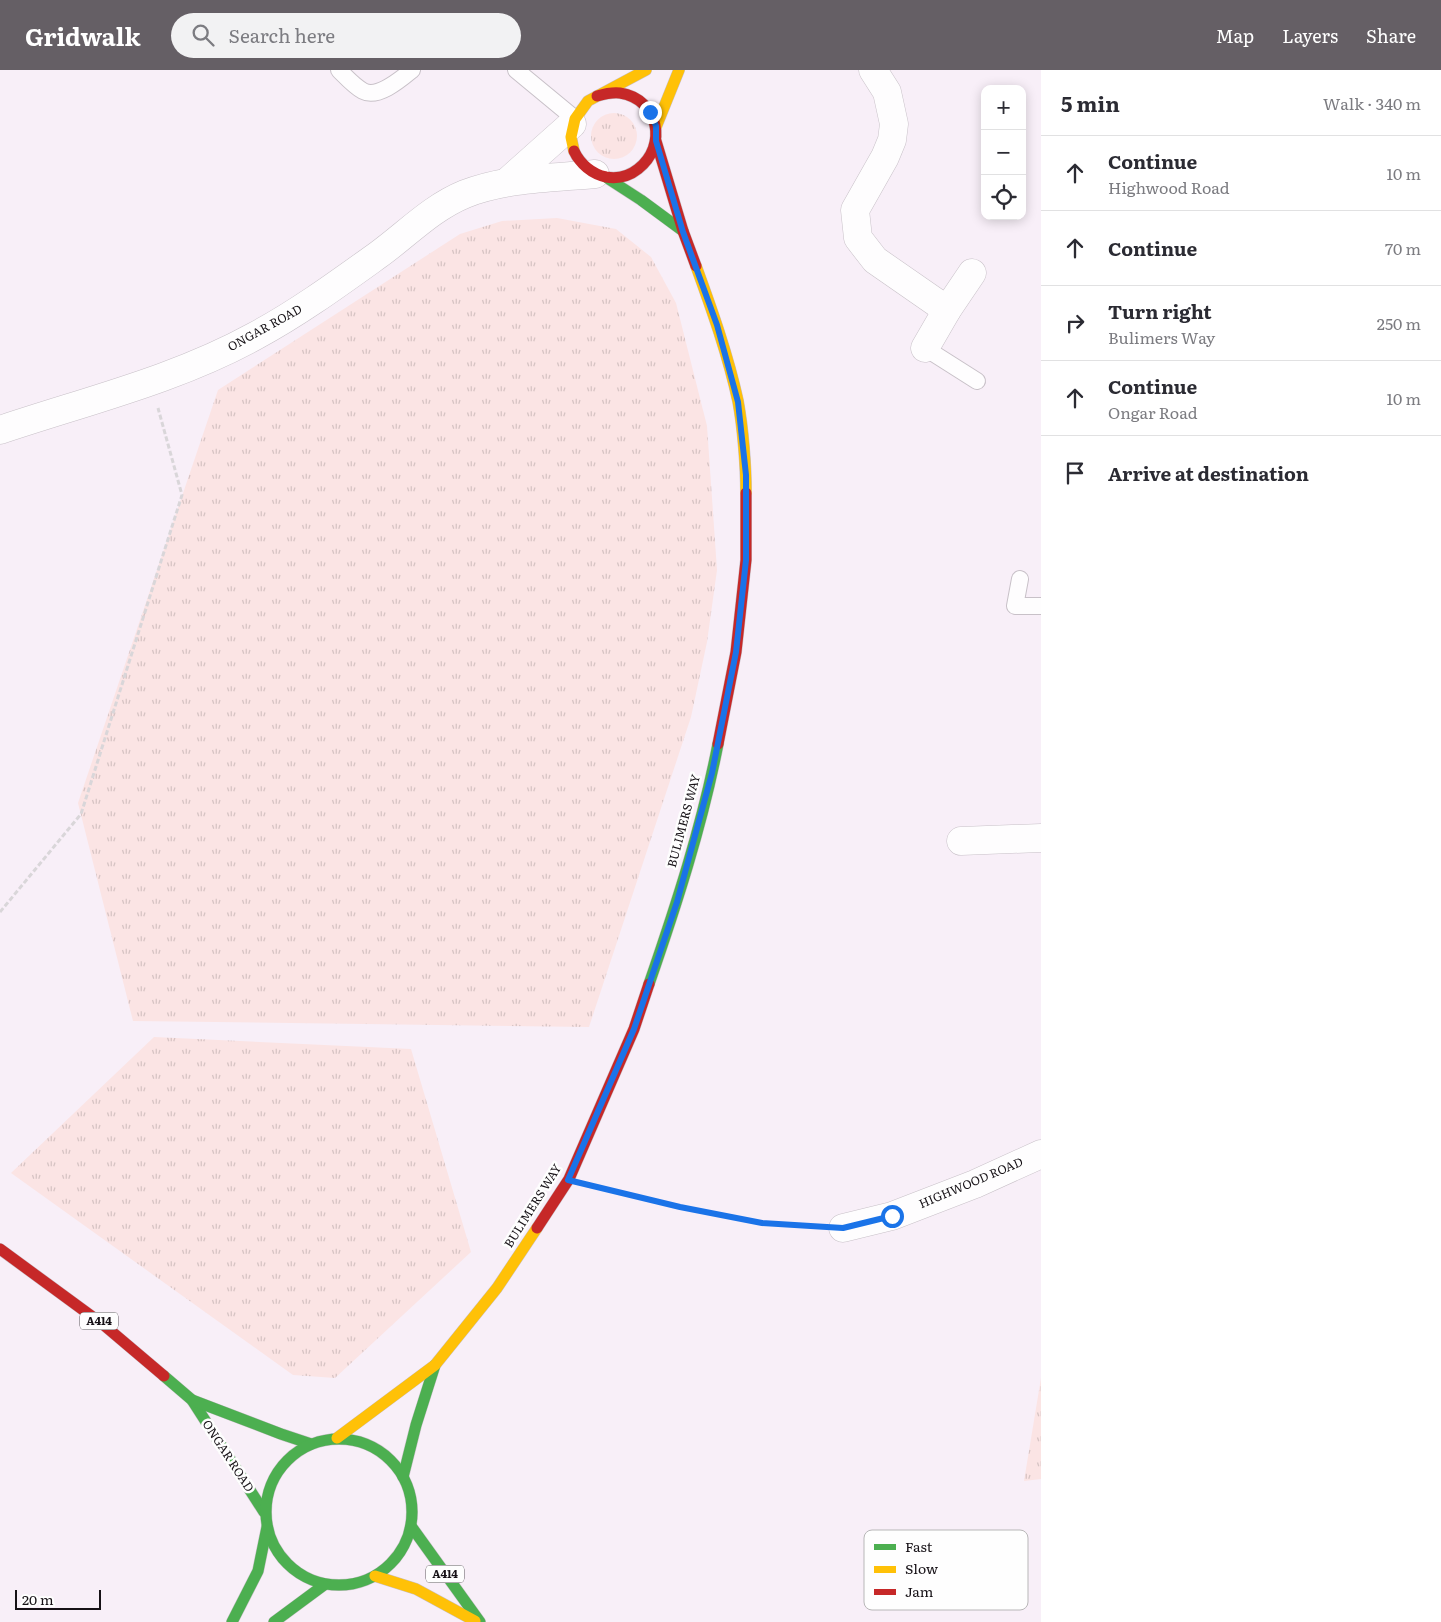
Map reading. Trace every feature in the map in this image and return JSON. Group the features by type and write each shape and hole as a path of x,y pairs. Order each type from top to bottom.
{"main road":[{"name":"ONGAR ROAD","path":"573,121 580,109 588,101 646,70"},
{"name":"ONGAR ROAD","path":"601,176 626,177 640,170 652,156 656,141 656,126 679,70"},
{"path":"597,96 608,93 620,93 635,98 650,112 656,126"},
{"path":"573,121 570,138 573,152 581,164 641,200 683,232"},
{"name":"BULIMERS WAY","path":"337,1438 435,1365 497,1288 568,1180 634,1029 677,902 712,773 737,643 746,560 746,475 738,402 717,325 683,232 656,141"},
{"name":"ONGAR ROAD","path":"0,1249 105,1326 192,1400 264,1512"},
{"name":"BULIMERS WAY","path":"403,1476 416,1425 435,1365"},
{"name":"ONGAR ROAD","path":"192,1400 237,1416 282,1436 311,1444"},
{"path":"337,1438 353,1440 368,1445 382,1453 394,1464 403,1476 410,1492 411,1526 404,1546 392,1563 375,1576 359,1583 342,1586 324,1585 308,1580 292,1570 277,1552 267,1527 264,1512 268,1488 280,1468 292,1455 311,1444 337,1438"},
{"name":"A414","path":"411,1526 480,1622"},
{"path":"232,1622 258,1571 267,1527"},
{"name":"A414","path":"375,1576 416,1589 476,1622"},
{"path":"274,1622 324,1585"}],"street":[{"path":"873,70 887,92 894,124 892,140 885,157 855,210 858,238 875,260 947,310"},
{"name":"ONGAR ROAD","path":"507,182 573,121"},
{"name":"ONGAR ROAD","path":"0,430 151,382 255,336 310,302 372,259 421,219 464,194 507,182 601,176"},
{"path":"925,348 947,310 972,273"},
{"path":"961,841 1041,838"},
{"name":"HIGHWOOD ROAD","path":"843,1228 892,1216 975,1184 1041,1154"}],"lane":[{"path":"339,70 365,93 376,93 392,86 412,70"},
{"path":"516,70 573,121"},
{"path":"925,348 977,381"},
{"path":"1020,579 1015,606 1041,606"}],"path":[{"path":"0,912 81,814 182,495 151,382"},
{"path":"568,1180 680,1207 762,1223 843,1228"}],"green space":[{"path":"619,113 631,119 636,127 636,145 631,153 623,158 609,159 597,153 592,145 591,131 597,119 605,114"},
{"path":"557,218 616,229 651,257 676,303 707,426 717,570 707,642 691,717 589,1027 133,1021 78,803 218,390 460,234 502,221"},
{"path":"154,1037 411,1049 471,1252 335,1378 293,1375 11,1173"},
{"path":"1041,1378 1041,1479 1024,1481"}],"traffic: fast":[{"path":"607,178 683,231"},
{"path":"649,984 688,866 712,775 718,744"},
{"path":"403,1477 416,1425 435,1365"},
{"path":"164,1376 192,1400 264,1512"},
{"path":"192,1400 311,1444"},
{"path":"339,1439 367,1444 391,1460 407,1484 412,1512 407,1540 391,1564 367,1580 339,1585 311,1580 287,1564 271,1540 266,1512 271,1484 287,1460 311,1444 339,1439"},
{"path":"411,1526 480,1622"},
{"path":"232,1622 258,1571 267,1527"},
{"path":"274,1622 324,1585"}],"traffic: slow":[{"path":"574,151 571,137 575,119 588,101 646,70"},
{"path":"656,127 679,70"},
{"path":"696,266 725,350 738,401 744,447 746,493"},
{"path":"337,1438 435,1365 497,1288 537,1228"},
{"path":"375,1576 416,1589 475,1621"}],"traffic: jam":[{"path":"574,151 591,171 601,176 615,178 627,176 638,169 647,159 653,148 656,136 655,125 651,114 643,104 633,97 620,93 597,96"},
{"path":"656,141 683,231 696,266"},
{"path":"718,744 736,652 746,560 746,493"},
{"path":"537,1228 569,1179 634,1029 649,984"},
{"path":"0,1249 105,1326 164,1376"}],"route":[{"path":"650,112 656,126 656,141 683,232 717,325 738,402 746,475 746,560 736,652 712,773 677,902 634,1029 568,1180 680,1207 762,1223 843,1228 892,1216"}]}
